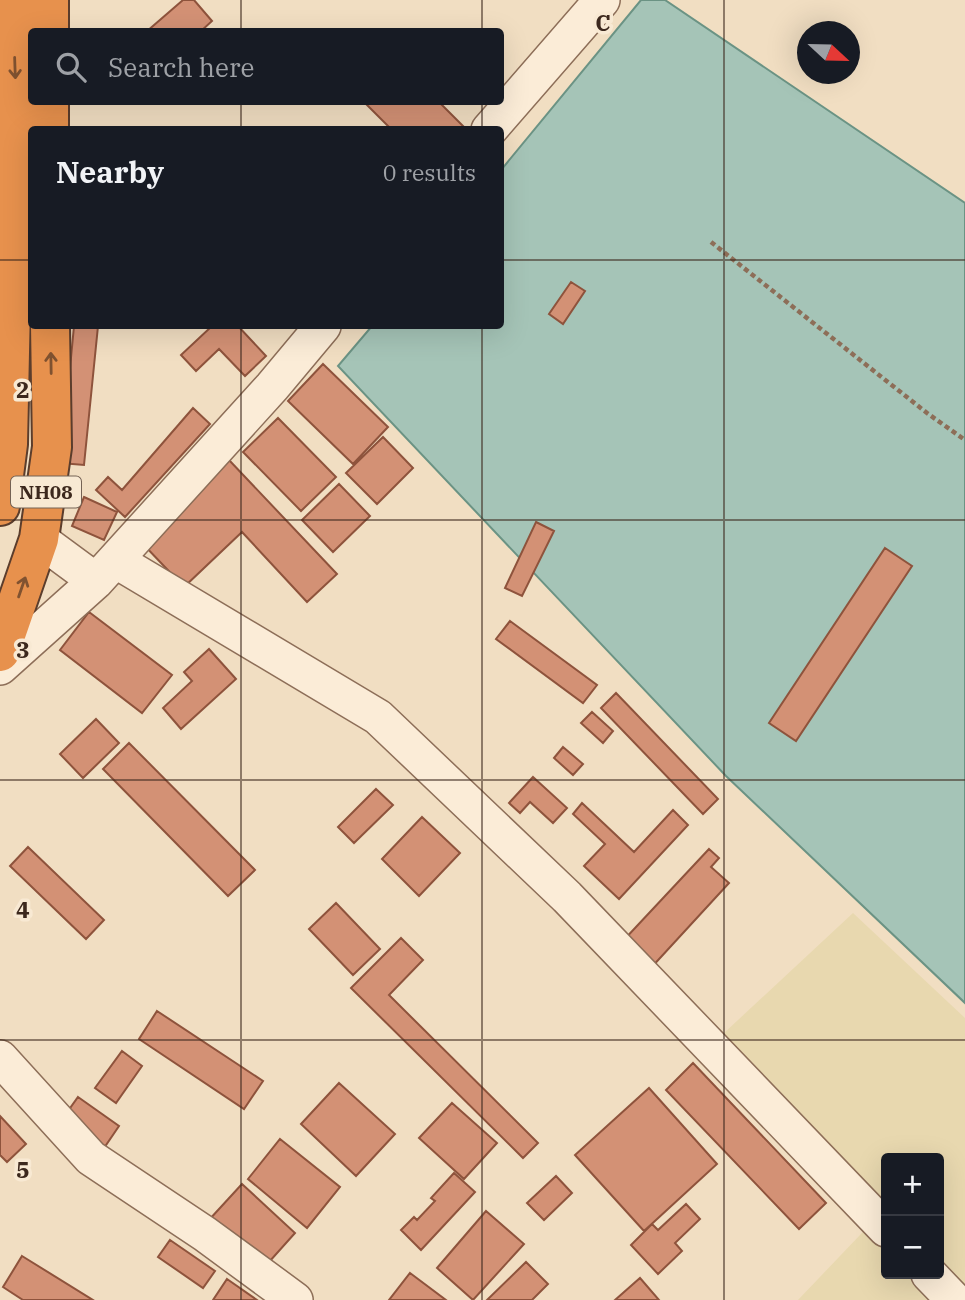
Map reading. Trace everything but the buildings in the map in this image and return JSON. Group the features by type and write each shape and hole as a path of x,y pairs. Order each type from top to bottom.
{"highway":[{"name":"NH08","path":"0,506 8,444 22,231 13,0"},
{"path":"49,28 50,0"},
{"path":"49,105 49,126"},
{"name":"NH08","path":"0,652 39,540 52,447 50,329"}],"street":[{"path":"492,126 602,0"},
{"path":"0,667 106,571 272,387 320,329"},
{"path":"39,540 106,571 378,717 567,897 881,1224"},
{"path":"0,1058 91,1158 205,1234 295,1300"},
{"path":"934,1279 954,1300"}],"path":[{"path":"711,242 965,440"}],"shaded area":[{"path":"641,0 665,0 965,203 965,1003 726,776 338,366 369,329 504,329 504,166"},
{"path":"853,913 965,1018 965,1300 798,1300 881,1213 709,1047"}]}
